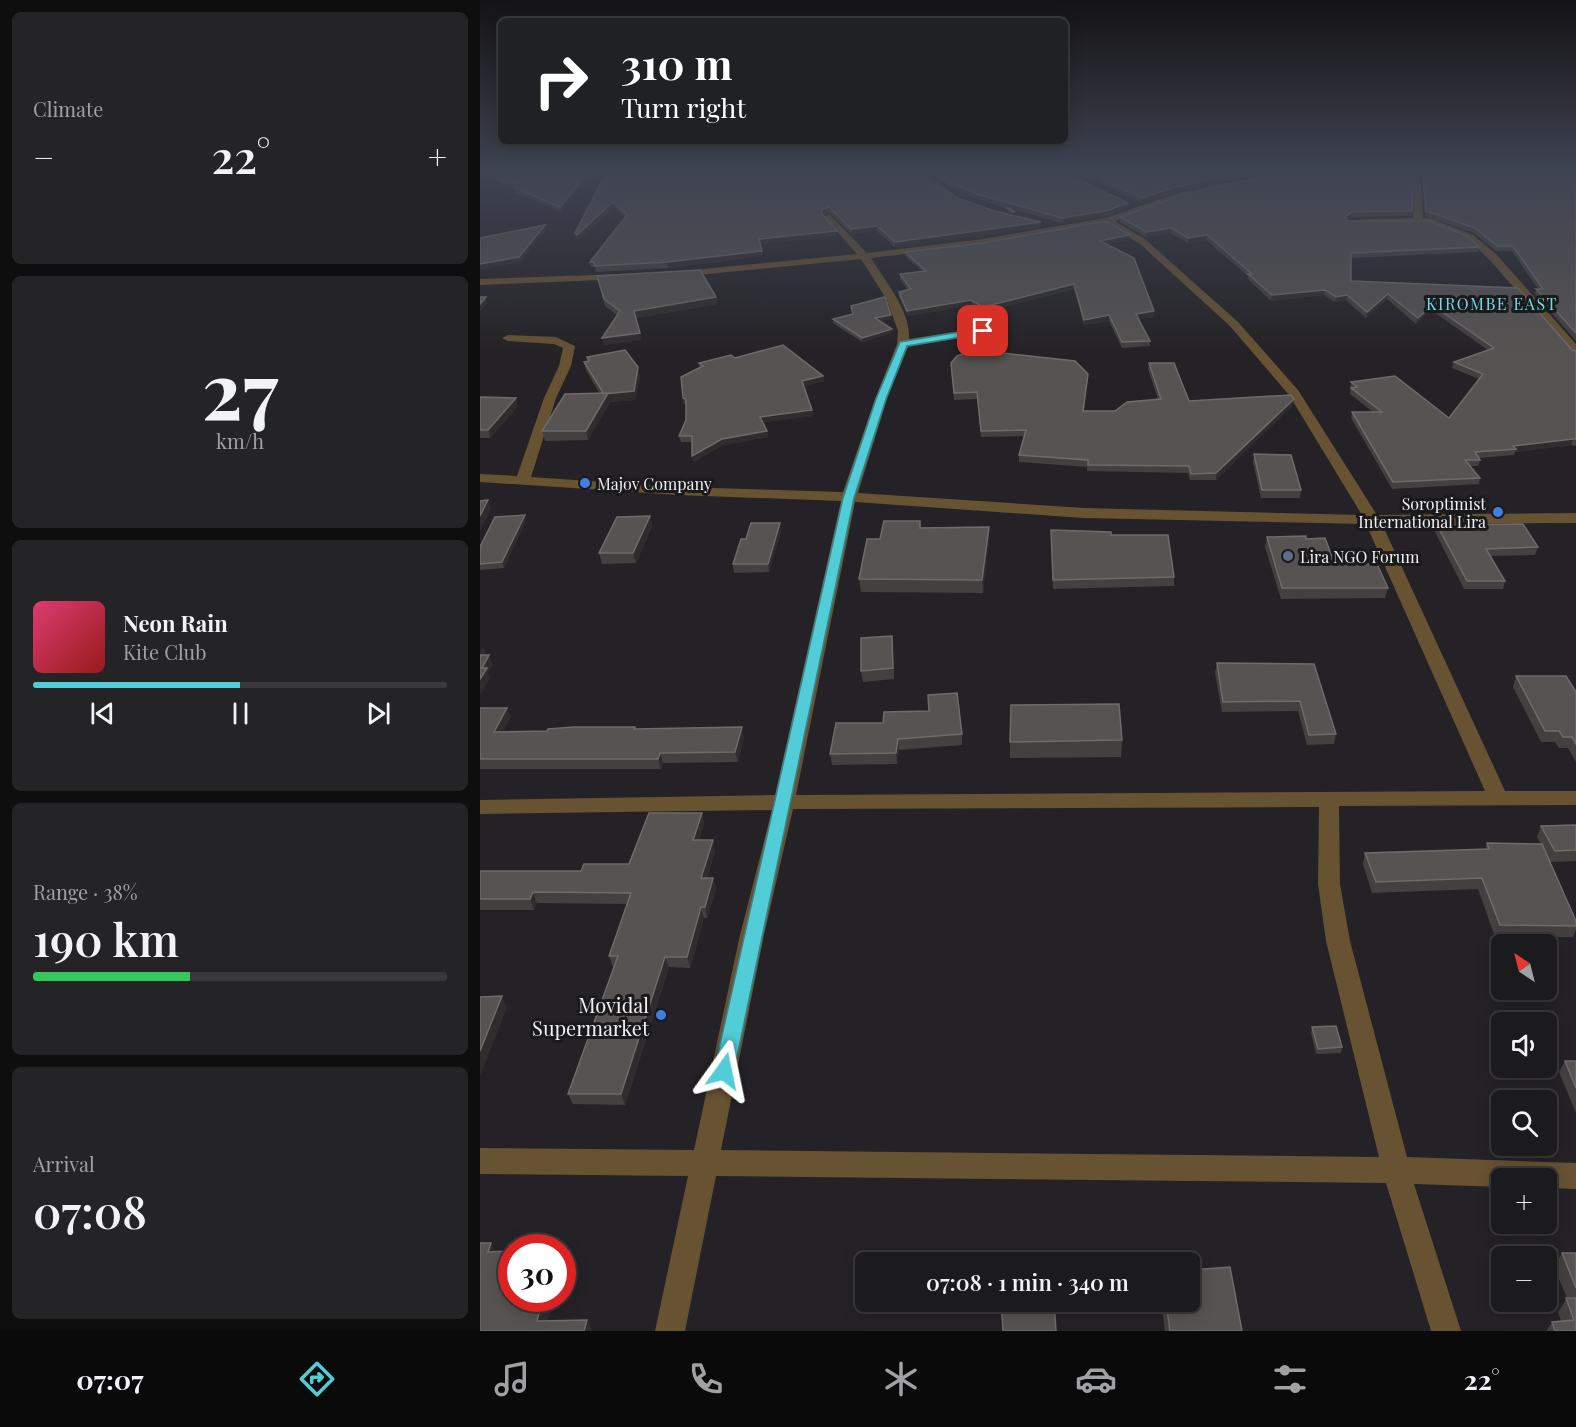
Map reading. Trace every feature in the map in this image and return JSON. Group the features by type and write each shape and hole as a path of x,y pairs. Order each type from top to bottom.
{"street":[{"path":"670,1331 752,935 784,802 849,498 881,399 903,344 904,331 892,300 865,257 842,231"},
{"path":"669,274 865,257 983,242 1043,231"},
{"path":"1126,231 1143,242 1201,293 1255,346 1294,393 1372,520 1499,800"},
{"path":"1457,231 1470,237 1492,256 1576,351"},
{"path":"480,282 636,276"},
{"path":"903,344 998,328"},
{"path":"508,338 556,340 569,346 523,482"},
{"path":"480,478 1084,513 1372,520 1576,518"},
{"path":"480,807 784,802 1576,798"},
{"path":"1329,801 1329,884 1338,941 1396,1170 1446,1331"},
{"path":"480,1161 1110,1166 1396,1170 1576,1176"}],"building":[{"path":"514,231 540,231 519,257 480,264 480,238"},
{"path":"614,231 836,231 759,239 762,251 667,262 595,266 594,262 590,262"},
{"path":"883,231 974,231 895,242"},
{"path":"1049,231 1123,231 1130,235 1100,241 1134,258 1154,311 1136,314 1150,341 1122,342 1109,315 1084,320 1074,284 983,307 971,300 907,311 899,292 911,289 900,274 926,271 905,252 983,243"},
{"path":"1176,231 1455,231 1467,236 1479,247 1351,253 1351,281 1518,288 1572,350 1576,351 1576,439 1513,446 1516,449 1475,452 1480,460 1465,460 1480,478 1393,482 1352,412 1382,412 1351,388 1357,387 1351,382 1395,376 1449,418 1483,374 1454,362 1494,348 1432,305 1418,318 1388,294 1367,312 1347,295 1336,297 1325,290 1272,295 1248,274 1252,274 1207,235 1188,238"},
{"path":"1479,231 1576,231 1576,333 1536,289 1543,289 1513,246 1497,246"},
{"path":"700,270 716,297 634,311 640,333 602,338 620,311 604,299 597,276"},
{"path":"885,297 891,315 875,318 892,329 862,338 833,319 853,314 851,306"},
{"path":"783,345 823,376 802,381 812,410 760,417 767,431 722,439 692,456 692,436 679,436 686,420 686,399 683,398 681,377 703,366 699,363 731,355 735,358"},
{"path":"625,350 638,367 634,391 604,394 584,362 589,361 587,357"},
{"path":"975,350 1075,361 1088,374 1083,411 1115,411 1127,402 1161,399 1149,363 1174,363 1189,401 1291,395 1294,399 1216,473 1191,474 1189,466 1088,465 1088,460 1019,455 1026,430 981,431 977,392 954,393 951,363 957,356"},
{"path":"608,393 586,431 542,431 565,394"},
{"path":"480,397 516,398 488,430 480,430"},
{"path":"1254,454 1291,455 1301,490 1262,490"},
{"path":"488,500 480,516 480,501"},
{"path":"525,515 502,562 480,564 480,547 495,517"},
{"path":"650,516 633,553 599,553 617,517"},
{"path":"884,521 920,521 920,528 989,527 982,580 859,579 867,539 880,539"},
{"path":"751,523 780,523 768,564 733,564 741,539 746,539"},
{"path":"1523,524 1538,547 1486,549 1505,581 1467,581 1437,525"},
{"path":"1051,530 1111,532 1111,535 1168,535 1174,577 1053,580"},
{"path":"1306,536 1306,539 1325,538 1335,564 1377,564 1388,588 1282,588 1267,537"},
{"path":"892,636 893,668 861,671 861,638"},
{"path":"480,655 489,655 482,668 487,668 480,679"},
{"path":"1217,663 1314,664 1336,734 1309,735 1300,701 1223,702"},
{"path":"1516,676 1566,676 1576,692 1576,744 1572,737 1563,737 1559,731 1545,731"},
{"path":"957,693 962,734 898,739 896,753 830,754 836,723 883,723 884,712 929,711 928,695"},
{"path":"1119,704 1122,740 1010,742 1011,705"},
{"path":"480,708 507,708 494,732 547,731 548,729 574,727 635,727 634,729 742,727 735,752 660,753 658,759 480,759"},
{"path":"649,813 702,813 693,840 713,840 701,878 713,878 705,907 701,907 687,957 665,957 621,1094 568,1094 618,956 609,956 631,893 533,892 530,899 480,899 480,871 581,871 584,864 629,864"},
{"path":"1576,825 1576,850 1555,851 1541,826"},
{"path":"1487,843 1542,844 1576,921 1576,926 1500,925 1482,878 1376,882 1365,853 1489,849"},
{"path":"502,996 480,1051 480,997"},
{"path":"1336,1026 1342,1047 1318,1049 1312,1027"},
{"path":"1565,1061 1576,1061 1576,1088"},
{"path":"480,1243 491,1243 488,1252 498,1252 498,1312 539,1312 537,1321 587,1320 584,1331 480,1331"},
{"path":"1562,1253 1576,1253 1576,1288"},
{"path":"1230,1267 1242,1331 1170,1331 1167,1312 1200,1312 1200,1269"},
{"path":"1566,1298 1576,1298 1576,1331 1555,1331 1552,1322 1574,1320"},
{"path":"1002,1312 1055,1312 1056,1331 1003,1331"}],"place":[{"name":"Majov Company","path":"585,483"},
{"name":"Soroptimist International Lira","path":"1498,512"},
{"name":"Lira NGO Forum","path":"1288,556"},
{"name":"Movidal Supermarket","path":"661,1015"}],"district":[{"name":"KIROMBE EAST","path":"1492,303"}],"route":[{"path":"724,1071 849,498 881,399 903,344 983,331"}]}
